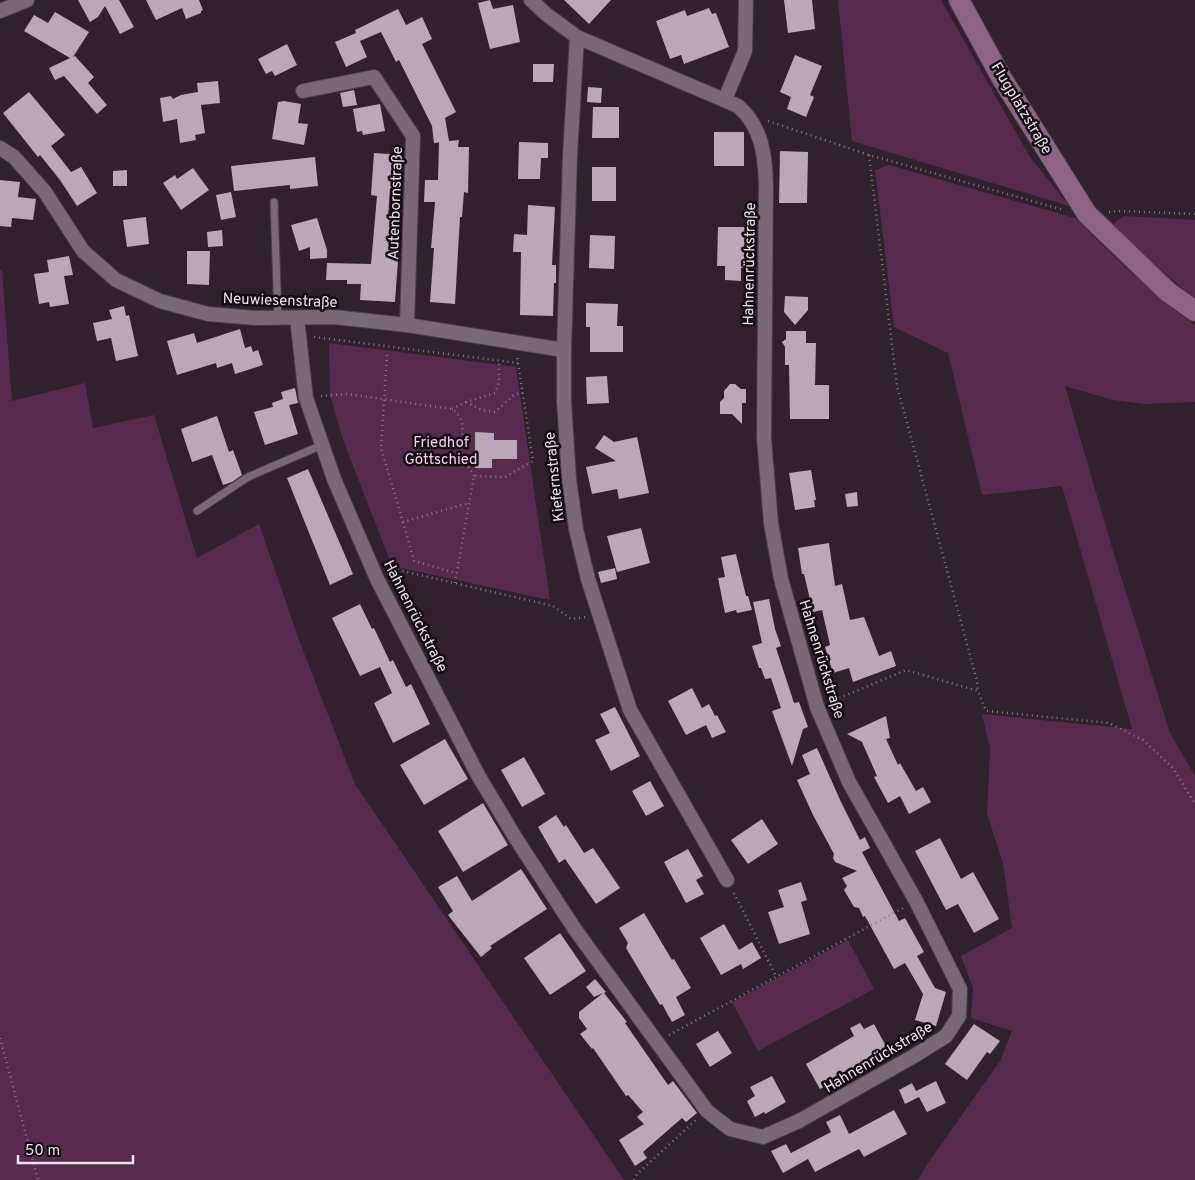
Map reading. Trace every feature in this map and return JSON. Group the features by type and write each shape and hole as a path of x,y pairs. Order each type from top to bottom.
{"street":[{"path":"0,11 27,0"},
{"name":"Hahnenrückstraße","path":"297,318 306,398 334,479 378,579 478,775 515,837 574,928 707,1111 730,1129 763,1137 799,1121 856,1090 946,1036 959,1016 960,989 916,901 850,782 817,708 781,579 770,523 764,438 766,184 765,158 761,141 747,114 738,106 577,37 546,14 531,0"},
{"path":"725,99 745,51 746,0"},
{"name":"Flugplatzstraße","path":"959,0 1001,77 1087,214 1168,292 1195,311"},
{"name":"Kiefernstraße","path":"577,37 570,156 564,350 564,402 568,479 576,529 588,579 630,710 727,880"},
{"name":"Autenbornstraße","path":"303,91 374,77 413,136 407,325"},
{"name":"Neuwiesenstraße","path":"0,148 14,157 45,192 83,251 116,280 160,301 208,314 256,318 334,317 407,325 564,350"}],"lane":[{"path":"274,202 278,318"},
{"path":"198,511 248,477 322,445"}],"path":[{"path":"747,114 869,155 1067,211 1087,214 1120,210 1195,214"},
{"path":"869,155 897,386 977,681 978,691 986,712 1109,724 1143,740 1173,768 1195,804"},
{"path":"298,335 518,363"},
{"path":"474,476 505,477 533,461 515,342"},
{"path":"387,355 381,448 414,561 457,572"},
{"path":"452,409 466,402 495,393 499,382 499,361"},
{"path":"466,402 482,410 496,412 516,394 523,393"},
{"path":"306,398 347,394 452,409 459,414 462,422 463,457 474,476 455,582"},
{"path":"403,522 469,503"},
{"path":"386,560 390,568 553,606 571,618 600,615"},
{"path":"817,708 906,670 978,691"},
{"path":"727,880 776,976"},
{"path":"657,1041 916,901"},
{"path":"0,1038 38,1180"},
{"path":"634,1180 637,1174 707,1111"}],"green space":[{"path":"838,0 941,0 1030,157 1069,206 852,141"},
{"path":"889,165 1075,218 1125,267 1195,325 1195,402 1144,404 1113,400 1065,386 1113,551 1170,733 1195,776 1195,1180 918,1180 1000,1061 1012,1031 971,1018 973,988 961,956 1012,928 1003,863 987,814 990,748 982,714 1132,729 1062,486 982,495 948,353 894,327 875,170"},
{"path":"1124,216 1195,220 1195,299 1115,230 1115,222"},
{"path":"0,270 2,270 12,401 85,383 93,428 154,415 197,558 259,524 299,640 355,784 624,1180 0,1180"},
{"name":"Friedhof Göttschied","path":"329,343 516,367 550,600 392,566 343,440 330,395"},
{"path":"848,940 874,989 758,1051 732,1002"}],"building":[{"path":"78,0 119,0 134,27 120,34 105,6 98,17 90,22"},
{"path":"146,0 199,0 203,10 201,13 186,19 182,8 156,20"},
{"path":"490,0 493,9 513,5 520,42 490,49 478,3"},
{"path":"564,0 611,0 589,24"},
{"path":"784,0 812,0 815,29 788,33"},
{"path":"709,8 712,14 716,13 729,47 684,64 681,55 670,59 656,21 685,10 687,16"},
{"path":"398,9 406,25 422,17 432,39 422,44 456,112 445,118 449,141 459,140 458,147 469,147 468,193 464,192 462,217 460,217 455,304 430,302 434,248 431,248 435,202 424,202 425,180 438,180 439,142 434,143 432,126 399,60 396,62 381,32 360,41 367,57 346,67 335,42 356,33 355,30"},
{"path":"55,12 89,32 73,57 75,56 94,77 88,83 107,105 97,114 64,76 55,80 49,68 70,58 24,31 34,15 48,23"},
{"path":"287,44 297,65 275,76 272,71 266,74 258,59"},
{"path":"795,55 822,66 810,95 814,97 806,117 787,109 791,97 780,92"},
{"path":"533,64 554,64 553,82 533,82"},
{"path":"218,81 220,103 201,105 205,133 195,135 196,140 180,143 177,119 163,122 160,98 171,96 173,99 181,95 198,92 197,83"},
{"path":"588,87 602,88 601,103 587,102"},
{"path":"354,90 357,105 343,107 340,93"},
{"path":"29,92 65,135 51,146 71,172 81,167 97,193 77,206 60,180 40,155 38,157 3,113"},
{"path":"284,101 301,104 298,123 308,124 304,145 272,139 278,102"},
{"path":"380,104 385,131 363,135 362,131 357,132 353,109"},
{"path":"593,107 619,107 619,138 592,138"},
{"path":"714,132 744,132 744,166 714,166"},
{"path":"519,142 548,143 548,158 541,158 540,179 518,179"},
{"path":"780,151 808,152 807,203 779,203"},
{"path":"374,153 403,155 401,189 390,188 388,218 401,219 395,302 360,300 361,284 347,284 347,280 326,280 327,263 371,264 377,196 371,195"},
{"path":"315,157 318,186 290,189 290,185 234,191 231,166"},
{"path":"592,167 616,167 616,201 592,201"},
{"path":"193,168 209,190 181,210 163,183 175,175 177,179"},
{"path":"127,170 127,186 113,186 113,171"},
{"path":"0,180 20,182 18,197 36,199 33,220 12,218 11,227 0,226"},
{"path":"231,192 236,217 221,220 216,195"},
{"path":"528,205 555,207 552,265 556,265 556,283 554,283 553,316 520,315 521,252 513,252 514,234 527,235"},
{"path":"146,217 149,244 127,247 123,220"},
{"path":"317,218 327,250 327,258 310,259 310,247 299,251 291,225"},
{"path":"718,227 749,227 749,268 741,268 741,281 725,280 725,266 717,266"},
{"path":"222,230 223,246 208,247 207,232"},
{"path":"590,235 615,236 614,269 589,268"},
{"path":"187,251 210,251 209,285 187,284"},
{"path":"69,256 73,275 64,276 69,304 50,307 49,302 39,304 34,274 49,272 47,260"},
{"path":"785,296 808,297 808,310 795,325 784,312"},
{"path":"586,303 618,304 617,326 623,326 623,352 590,352 590,327 586,327"},
{"path":"124,306 126,316 129,315 138,356 116,361 111,338 97,341 93,323 112,319 109,310"},
{"path":"240,329 245,348 251,346 253,352 258,350 263,365 235,374 232,363 217,368 216,363 177,375 167,341 194,333 197,343"},
{"path":"786,331 806,331 806,343 816,343 815,385 829,385 829,419 790,419 789,365 785,365 785,347 782,342 786,339"},
{"path":"607,376 609,403 587,404 586,377"},
{"path":"730,384 746,389 746,403 742,403 742,424 732,414 720,414 720,402 724,398 724,391"},
{"path":"295,388 298,403 289,405 298,434 265,445 254,412 273,407 272,403 283,399 281,392"},
{"path":"217,416 229,452 233,450 242,475 232,482 223,485 212,455 192,462 181,429"},
{"path":"475,432 494,433 494,440 517,440 517,459 492,459 492,468 475,468"},
{"path":"604,435 614,442 637,437 649,493 619,499 617,489 592,494 586,467 616,461 595,448"},
{"path":"308,469 353,574 330,585 287,478"},
{"path":"811,470 816,500 814,500 815,507 795,510 789,473"},
{"path":"857,492 858,506 847,507 845,494"},
{"path":"641,528 650,563 617,572 607,536"},
{"path":"829,543 835,586 842,584 850,620 864,617 879,656 891,651 896,666 853,682 849,668 833,673 825,647 830,645 822,610 813,612 804,574 802,574 798,548"},
{"path":"736,554 746,596 748,596 752,610 737,613 736,610 725,613 718,578 725,577 721,557"},
{"path":"615,568 617,579 601,583 598,572"},
{"path":"769,599 775,629 781,646 776,648 794,703 799,702 808,727 803,729 792,766 772,711 781,708 771,678 765,679 761,668 759,668 752,646 762,643 753,602"},
{"path":"360,604 390,662 393,660 406,687 411,684 430,724 393,743 374,703 392,693 380,667 360,676 332,618"},
{"path":"692,688 702,708 709,704 726,732 712,738 706,725 686,735 668,701"},
{"path":"615,707 640,756 611,771 595,740 610,733 600,714"},
{"path":"886,716 890,738 886,739 898,765 900,763 916,791 923,787 931,802 909,814 900,796 888,803 874,777 877,776 862,742 847,734"},
{"path":"445,739 468,779 424,805 400,765"},
{"path":"817,748 860,840 865,837 870,848 862,852 899,921 905,918 924,952 917,956 935,988 946,992 936,1026 915,1020 923,994 905,963 894,969 865,916 863,917 859,908 854,907 844,890 847,886 842,878 857,871 835,862 834,854 797,780 810,774 802,755"},
{"path":"524,757 545,794 522,807 501,770"},
{"path":"650,781 664,806 646,816 632,791"},
{"path":"483,803 508,845 463,872 438,831"},
{"path":"556,815 564,827 566,825 584,853 593,848 620,888 596,904 565,859 559,863 538,827"},
{"path":"762,819 778,844 748,864 731,840"},
{"path":"940,838 961,879 973,872 999,919 974,933 958,904 946,910 915,851"},
{"path":"688,849 703,876 696,880 704,894 686,903 664,862"},
{"path":"521,869 547,909 490,946 492,948 481,957 448,915 453,911 438,887 457,876 472,901"},
{"path":"801,882 807,900 801,902 810,934 779,944 768,912 784,907 778,890"},
{"path":"644,913 691,988 676,997 685,1015 672,1022 626,948 628,943 619,928"},
{"path":"724,924 739,950 752,942 761,958 743,969 741,964 721,975 700,938"},
{"path":"560,933 586,971 550,995 524,958"},
{"path":"595,979 627,1022 625,1023 668,1085 673,1081 697,1113 686,1122 682,1118 643,1152 647,1158 635,1166 619,1140 644,1124 637,1117 643,1112 628,1095 626,1096 593,1048 580,1034 587,1029 579,1018 579,1012 603,993 594,997 586,987"},
{"path":"860,1023 864,1029 874,1024 888,1050 820,1089 806,1064 854,1036 850,1028"},
{"path":"974,1024 1000,1041 990,1054 987,1052 967,1080 945,1064"},
{"path":"718,1031 732,1053 710,1067 696,1044"},
{"path":"772,1076 786,1102 765,1114 764,1112 755,1117 747,1101 755,1096 750,1087"},
{"path":"936,1081 946,1103 927,1112 919,1097 905,1104 899,1090 912,1083 916,1091"},
{"path":"894,1110 907,1134 864,1157 859,1149 815,1172 808,1159 783,1173 771,1151 786,1144 791,1153 831,1132 826,1122 840,1115 849,1134"}]}
